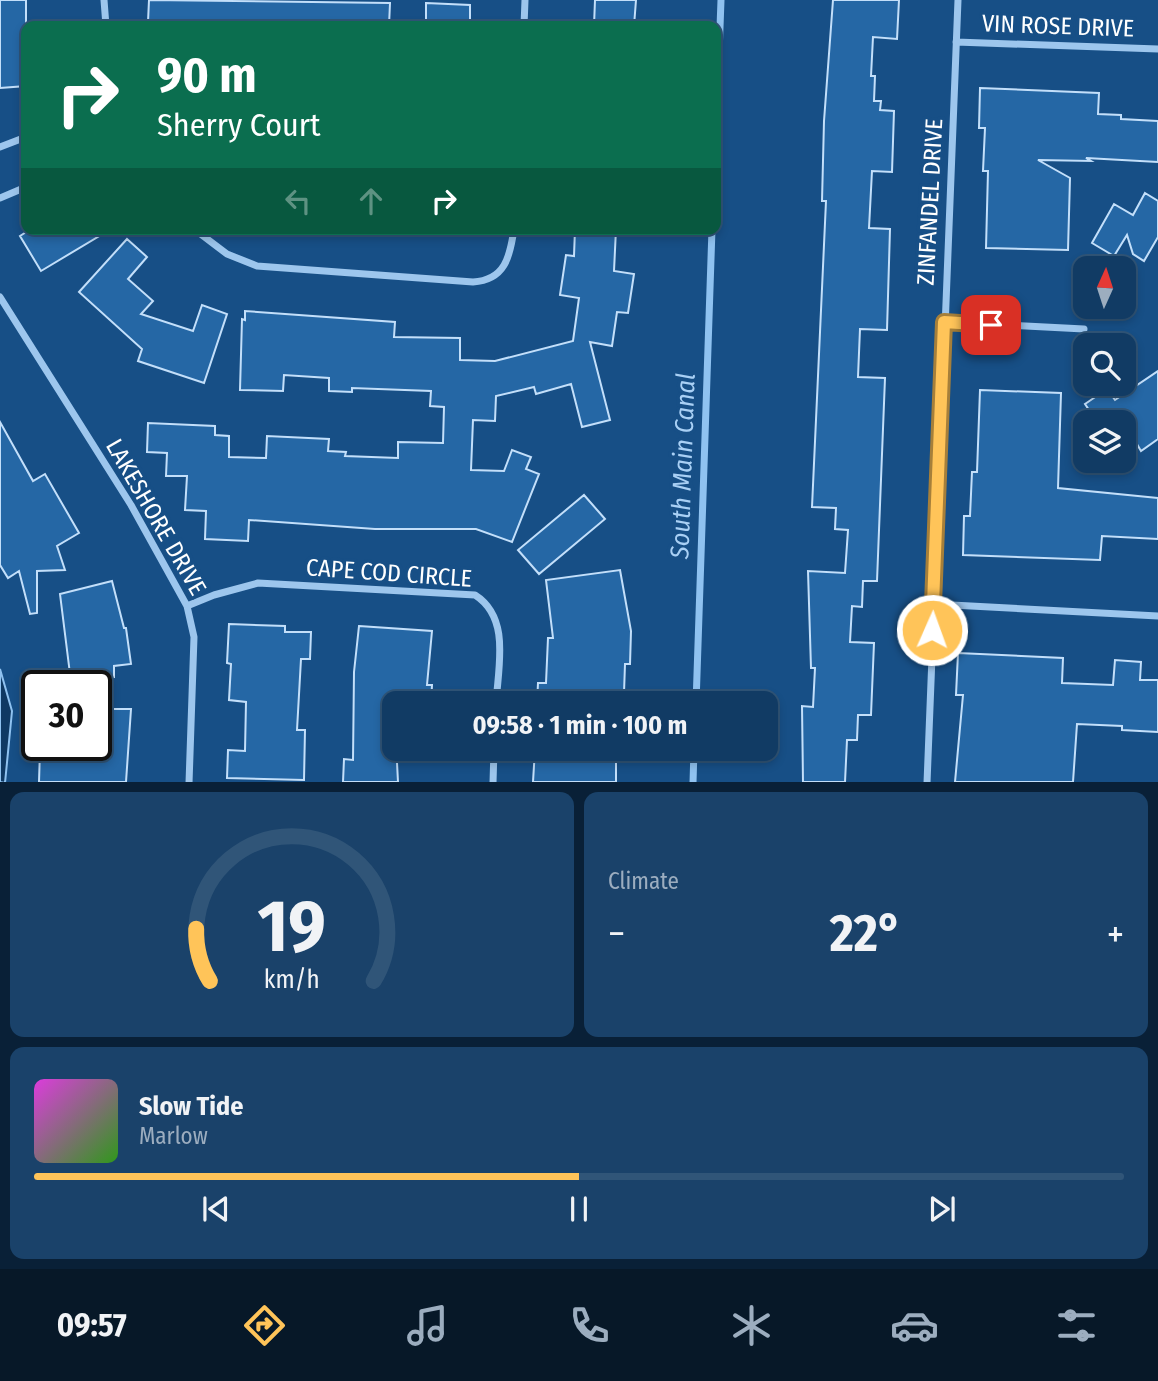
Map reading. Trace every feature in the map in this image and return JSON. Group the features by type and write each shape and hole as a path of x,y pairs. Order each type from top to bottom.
{"street":[{"path":"104,0 106,21"},
{"path":"524,21 525,0"},
{"name":"ZINFANDEL DRIVE","path":"926,782 958,0"},
{"name":"VIN ROSE DRIVE","path":"957,42 1158,49"},
{"path":"0,147 21,139"},
{"path":"0,198 21,189"},
{"path":"202,235 228,254 257,266 473,282 487,281 505,266 513,235"},
{"name":"LAKESHORE DRIVE","path":"0,297 131,505 187,607 194,637 189,782"},
{"path":"944,322 1084,329"},
{"name":"CAPE COD CIRCLE","path":"187,607 214,595 258,583 475,595 496,616 499,630 497,691"},
{"path":"933,604 1158,616"},
{"path":"493,782 494,761"}],"water":[{"path":"0,669 12,711 5,782 0,782"}],"building":[{"path":"0,0 26,0 26,21 21,21 21,86 0,88"},
{"path":"149,0 390,3 389,21 148,21"},
{"path":"595,0 636,0 634,21 594,21"},
{"path":"833,0 899,0 897,39 873,37 871,76 875,76 874,101 881,101 880,110 894,111 892,172 872,171 869,228 890,229 887,330 860,329 858,377 885,378 877,581 863,581 862,607 852,606 850,642 874,643 871,715 858,715 857,740 847,740 845,782 803,782 802,706 813,707 815,668 811,668 808,571 845,573 848,530 835,529 836,508 812,507 826,201 822,201 824,121"},
{"path":"426,3 470,5 470,21 426,21"},
{"path":"980,88 1099,93 1098,114 1121,115 1121,119 1158,121 1158,162 1086,158 1091,161 1038,160 1070,178 1068,250 986,248 988,171 983,171 985,128 979,128"},
{"path":"1145,193 1158,201 1158,237 1144,261 1133,254 1127,235 1114,256 1092,243 1114,204 1133,215"},
{"path":"22,235 101,235 41,271"},
{"path":"575,235 616,235 614,271 634,274 628,313 617,312 612,346 590,342 610,420 582,427 571,384 536,394 534,387 496,396 495,421 473,420 471,470 504,471 512,450 531,457 526,469 539,474 512,542 476,529 375,529 249,520 248,541 205,539 206,511 185,510 187,476 166,476 167,453 147,452 148,423 215,426 215,435 229,436 229,457 266,458 267,436 329,439 328,451 346,452 345,456 398,458 398,442 443,443 444,407 430,406 431,391 352,388 352,392 329,391 329,378 284,375 283,391 240,390 242,319 245,320 245,311 395,322 394,337 460,338 460,360 495,361 573,341 579,298 560,295 566,255 574,256"},
{"path":"127,239 147,257 128,279 153,301 141,314 193,331 202,305 227,314 204,383 138,361 142,349 79,292"},
{"path":"1158,371 1158,439 1141,451 1136,442 1136,410 1089,410 1085,404 1097,396 1112,396 1115,400 1121,396 1136,396 1136,386"},
{"path":"980,390 1061,393 1058,488 1158,498 1158,539 1102,536 1100,560 963,555 964,516 970,516 972,472 977,472"},
{"path":"0,422 33,481 45,474 79,533 57,546 65,570 37,571 37,613 30,614 19,571 8,578 0,565"},
{"path":"584,495 605,519 539,574 518,550"},
{"path":"620,570 631,631 630,664 625,664 624,691 538,691 538,683 546,683 548,638 553,638 546,580"},
{"path":"112,581 126,628 131,664 114,666 112,677 112,670 70,670 60,594"},
{"path":"229,624 285,626 285,632 311,632 310,659 301,659 297,730 305,730 304,780 227,778 228,750 245,751 246,702 229,700"},
{"path":"359,626 432,631 427,685 432,685 432,691 382,691 382,761 397,761 398,782 343,782 344,759 353,760 354,672"},
{"path":"958,653 1063,658 1062,683 1113,685 1115,660 1141,662 1140,680 1158,680 1158,732 1122,730 1122,726 1077,724 1073,782 955,782 963,695 956,695"},
{"path":"112,709 131,709 126,782 39,782 40,761 112,761"},
{"path":"534,761 616,761 616,782 533,782"}],"waterway":[{"name":"South Main Canal","path":"720,21 721,0"},
{"name":"South Main Canal","path":"696,691 712,235"},
{"name":"South Main Canal","path":"693,782 694,761"}],"route":[{"path":"932,630 944,322 991,325"}]}
